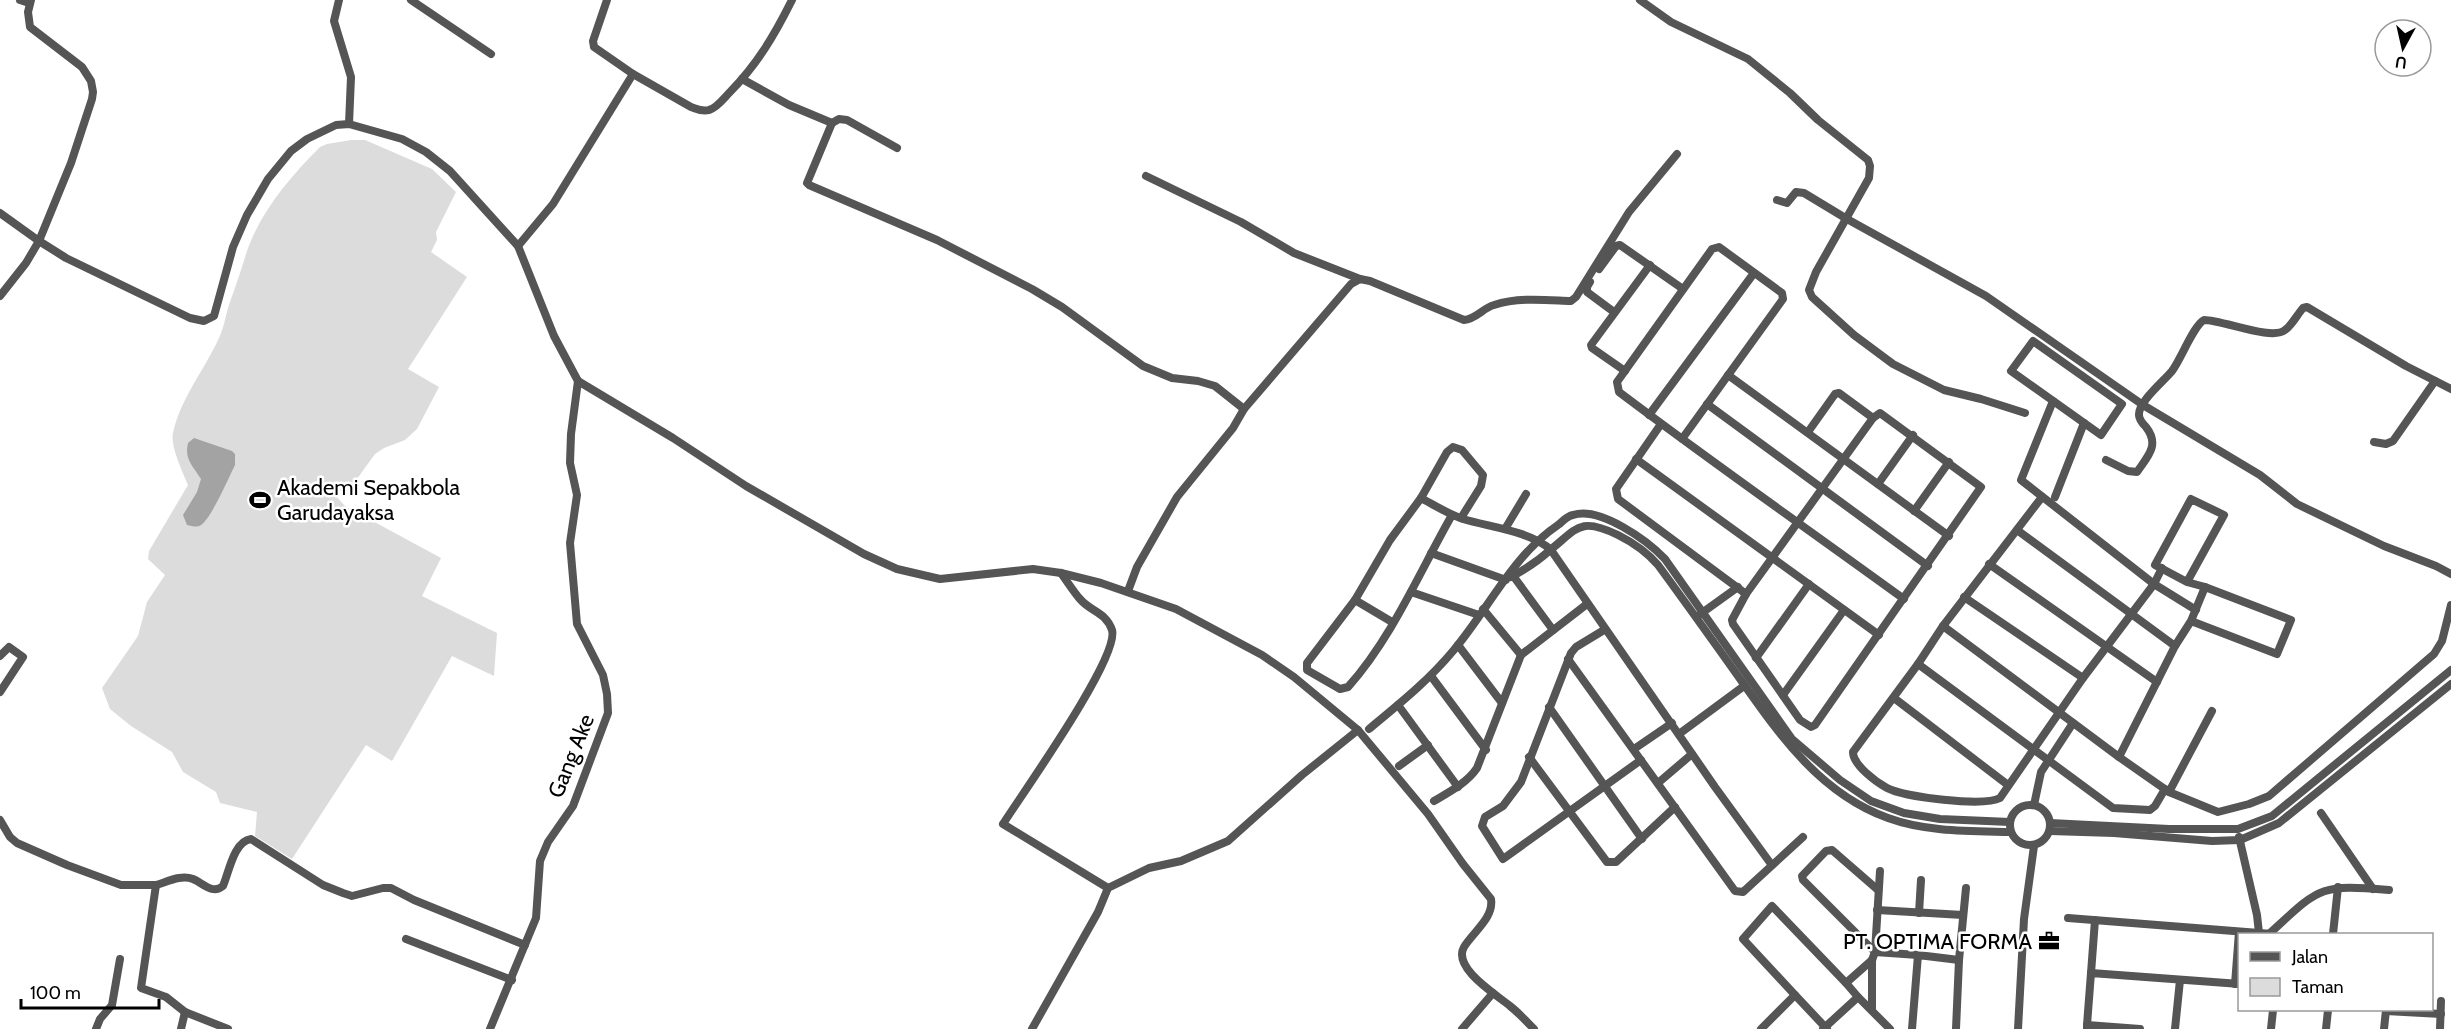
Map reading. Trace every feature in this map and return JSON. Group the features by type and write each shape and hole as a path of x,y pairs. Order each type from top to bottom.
{"street":[{"path":"0,296 26,263 39,241 71,163 93,92 82,67 31,30 28,16 30,1 20,0"},
{"path":"339,0 334,21 351,77 349,124"},
{"path":"411,0 490,54"},
{"path":"608,0 593,41 594,47 633,74 700,111 716,106 742,80 765,51 792,0"},
{"path":"1640,0 1671,22 1748,59 1790,93 1818,120 1865,156 1870,166 1869,178 1816,272 1809,290 1810,295 1854,335 1893,364 1944,390 2025,413"},
{"path":"518,246 553,204 633,74"},
{"path":"742,80 789,105 832,123"},
{"path":"897,148 847,120 838,119 832,123 807,183 937,240 1032,289 1062,307 1143,366 1172,378 1198,381 1215,386 1244,409"},
{"path":"0,213 66,258 190,318 208,321 214,316 233,247 247,215 268,179 291,151 307,139 336,125 349,124 402,139 426,152 450,171 518,246 554,336 578,381 746,486 864,554 897,569 940,579 1033,569 1061,573 1128,591 1176,609 1262,655 1294,678 1358,730 1428,814 1491,899 1491,912 1461,955 1477,980 1510,1005 1534,1029"},
{"path":"1146,176 1241,222 1294,253 1464,320 1490,306 1509,301 1571,301 1576,297 1629,212 1677,154"},
{"path":"1778,200 1787,203 1796,192 1801,191 1986,296 2143,405 2260,475 2297,504 2384,546 2449,570"},
{"path":"1614,312 1586,289 1616,246 1623,246 1683,289"},
{"path":"1682,439 1783,299 1782,293 1719,247 1715,247 1683,289 1617,382 1619,392 1661,424 1904,599"},
{"path":"1625,371 1591,345 1650,265"},
{"path":"1649,415 1754,273"},
{"path":"1128,591 1137,567 1177,496 1233,428 1244,409 1351,284 1359,279"},
{"path":"2106,460 2137,472 2154,441 2139,415 2143,405 2176,366 2200,322 2214,320 2275,334 2285,330 2303,308 2311,309 2451,389"},
{"path":"2033,341 2122,404 2100,435 2084,423 2011,371 2033,341"},
{"path":"1728,375 1948,536"},
{"name":"Gang Ake","path":"490,1029 536,918 540,861 548,842 573,806 608,713 603,675 577,624 570,543 577,495 570,463 571,434 578,381"},
{"path":"2374,442 2386,444 2393,441 2435,381"},
{"path":"1808,432 1835,394 1839,393 1873,418"},
{"path":"2053,401 2020,480 2154,584 2196,610"},
{"path":"1707,405 1928,566"},
{"path":"1880,413 1982,487 1815,726 1807,726 1800,720 1732,624 1733,616 1746,594 1844,458 1873,418 1880,413"},
{"path":"2055,497 2084,423"},
{"path":"1661,424 1616,489 1617,499 1746,594"},
{"path":"1878,484 1913,435"},
{"path":"1453,447 1457,447 1483,475 1483,480 1456,517 1431,553 1392,622 1348,687 1340,689 1305,668 1306,663 1355,600 1390,540 1421,498 1447,452 1453,447"},
{"path":"1636,459 1879,635"},
{"path":"1914,510 1949,462"},
{"path":"1505,529 1526,494"},
{"path":"2042,497 1964,597 1894,698 1853,752 1856,763 1886,788 1924,796 1986,802 2000,798 2106,646 2154,584 2162,568"},
{"path":"1421,498 1456,517 1505,529 1536,541 1551,550 1604,630 1771,864"},
{"path":"2187,582 2224,515 2191,498 2155,565 2187,582 2291,620 2277,654 2192,621"},
{"path":"1369,729 1431,676 1458,645 1536,541 1569,516 1580,513 1593,515 1620,526 1654,548 1792,740 1840,780 1870,801 1904,813 1940,819 2010,822"},
{"path":"1509,577 1551,550 1577,527 1586,525 1613,532 1650,555 1700,615 1772,726 1798,757 1830,784 1868,809 1890,819 1913,824 2010,832"},
{"path":"2017,530 2129,615 2175,646"},
{"path":"1431,553 1509,577 1553,630"},
{"path":"1989,564 2157,682"},
{"path":"1061,573 1081,601 1104,615 1112,631 1112,642 1089,689 1003,824 1108,888"},
{"path":"1756,657 1809,584"},
{"path":"1700,615 1738,586"},
{"path":"2119,758 2175,646 2192,621 2205,587"},
{"path":"1411,592 1481,612 1521,655"},
{"path":"1964,597 2083,678"},
{"path":"1355,600 1392,622"},
{"path":"1434,801 1458,787 1473,774 1486,750 1521,655 1587,604"},
{"path":"1943,626 2119,758 2167,791 2218,812 2269,796 2434,654 2442,641 2451,605"},
{"path":"1783,695 1844,610"},
{"path":"1604,630 1576,646 1568,659 1521,782 1503,806 1485,817 1482,822 1484,832 1503,859 1641,760"},
{"path":"1458,645 1502,704"},
{"path":"0,656 9,647 23,658 0,692"},
{"path":"1568,659 1735,891 1743,892 1803,837"},
{"path":"1918,664 2114,808 2150,810 2155,806 2167,791 2212,711"},
{"path":"2050,827 2238,829 2272,816 2451,670"},
{"path":"1431,676 1486,750"},
{"path":"2050,827 2212,841 2240,840 2279,823 2451,684"},
{"path":"1679,734 1744,686"},
{"path":"1894,698 2008,785"},
{"path":"1398,705 1458,787"},
{"path":"1549,707 1642,839"},
{"path":"1635,749 1672,723"},
{"path":"2034,805 2041,772 2073,723"},
{"path":"1032,1029 1098,912 1108,888 1149,868 1182,861 1224,844 1322,757 1358,730"},
{"path":"1400,766 1428,746"},
{"path":"1658,783 1692,754"},
{"path":"1529,757 1606,862 1616,862 1675,807"},
{"path":"2027,805 2034,805 2045,811 2050,827 2044,840 2034,846 2020,843 2010,832 2010,822 2015,811 2027,805"},
{"path":"2321,813 2373,888"},
{"path":"0,820 10,837 17,843 66,865 120,885 156,885 186,877 213,890 219,889 223,886 239,845 244,840 251,839 323,885 352,896 391,888 414,900 525,945"},
{"path":"2068,918 2259,933 2238,829"},
{"path":"2018,1029 2024,920 2034,846"},
{"path":"1874,956 1803,880 1802,876 1826,852 1832,850 1878,890"},
{"path":"1872,1010 1880,871"},
{"path":"1919,913 1921,880"},
{"path":"156,885 140,985 143,990 166,997 185,1012 228,1029"},
{"path":"2333,933 2338,887"},
{"path":"2271,933 2309,898 2327,889 2338,887 2390,890"},
{"path":"1956,1029 1965,888"},
{"path":"1858,997 1825,1028 1743,939 1772,906 1890,1029"},
{"path":"1876,910 1963,915"},
{"path":"2095,920 2087,1027 2140,1029"},
{"path":"406,939 512,980"},
{"path":"1846,983 1874,956 1918,955 1959,960"},
{"path":"1912,1029 1918,955"},
{"path":"2091,973 2237,984 2238,958"},
{"path":"96,1029 100,1019 112,1005 120,959"},
{"path":"2175,1029 2180,980"},
{"path":"1462,1029 1492,993"},
{"path":"1761,1029 1795,995"},
{"path":"2440,1029 2441,1001"},
{"path":"2271,1029 2273,1011"},
{"path":"2326,1029 2328,1011"},
{"path":"2384,1029 2386,1011"},
{"path":"2400,1011 2441,1014"},
{"path":"181,1029 185,1012"}],"green space":[{"name":"Akademi Sepakbola Garudayaksa","path":"351,140 365,140 432,169 456,192 436,232 437,240 431,252 467,277 408,369 439,387 417,429 405,440 375,454 354,483 335,495 345,506 441,558 422,596 497,633 494,676 452,656 392,761 366,745 292,859 255,836 257,812 220,803 216,792 183,772 172,752 131,726 110,709 102,688 138,636 147,602 165,575 148,559 149,551 188,485 175,452 173,433 176,420 221,333 253,236 277,195 320,147"}],"shaded area":[{"path":"194,438 235,454 235,465 215,507 205,521 196,527 187,525 183,515 197,492 201,479 187,454 188,443"}],"place":[{"name":"Akademi Sepakbola Garudayaksa","path":"260,500"},
{"name":"PT. OPTIMA FORMA","path":"2049,941"}]}
